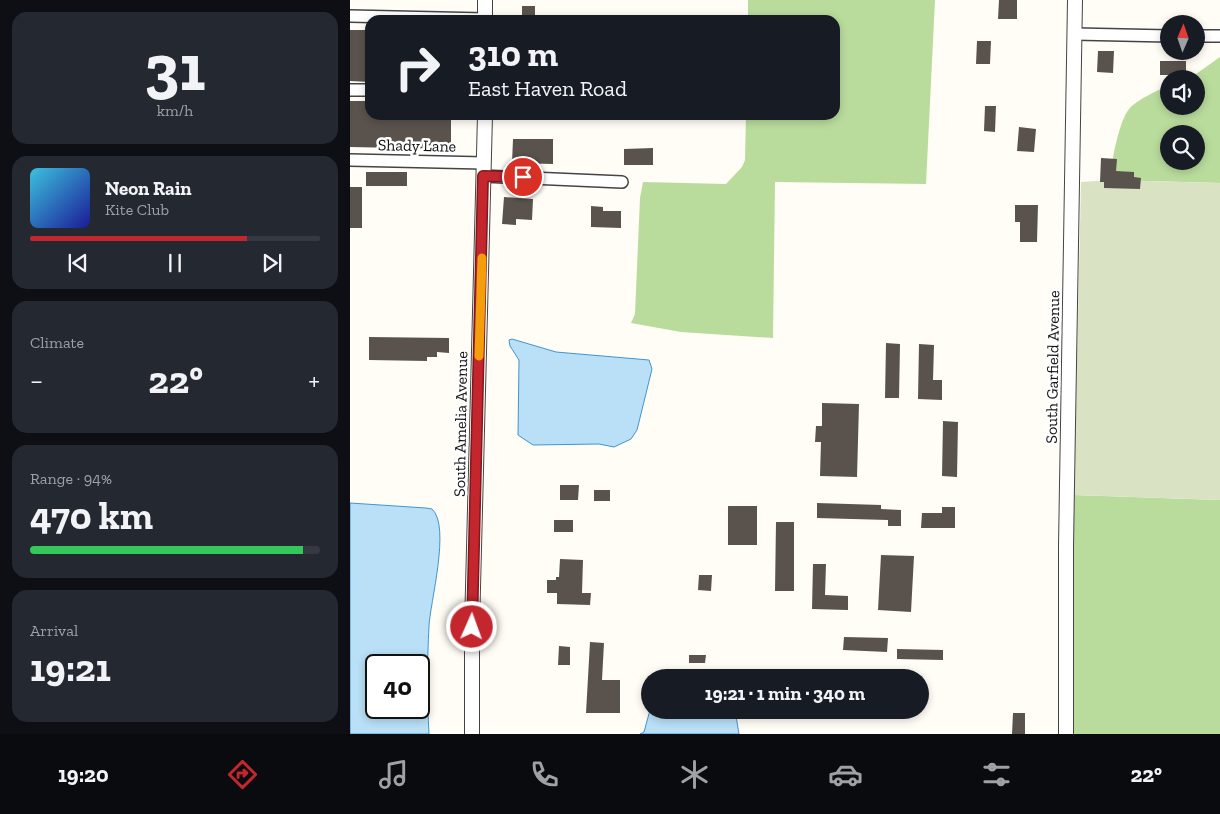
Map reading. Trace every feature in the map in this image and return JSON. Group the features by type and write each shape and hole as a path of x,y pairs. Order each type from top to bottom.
{"street":[{"path":"485,0 485,15"},
{"name":"South Garfield Avenue","path":"1066,734 1066,536 1075,0"},
{"path":"350,16 365,16"},
{"path":"1075,34 1160,36"},
{"path":"1205,36 1220,36"},
{"path":"350,90 365,90"},
{"name":"South Amelia Avenue","path":"472,734 472,624 485,120"},
{"name":"Shady Lane","path":"350,160 484,169 622,182"}],"green space":[{"path":"748,0 935,0 926,184 775,182 773,338 681,332 631,323 635,314 640,198 643,182 726,184 742,167 745,160 746,120 840,120 840,15 748,15"},
{"path":"1220,57 1220,183 1109,180 1119,133 1125,115 1136,102 1159,90 1160,115 1205,115 1205,70 1202,70"},
{"path":"1109,180 1220,183 1220,500 1074,495 1081,182"},
{"path":"1074,495 1220,500 1220,734 1071,734"}],"water":[{"path":"512,339 556,352 649,360 652,369 637,430 631,439 614,447 599,444 533,445 518,435 519,360 510,346 509,340"},
{"path":"350,503 432,509 437,518 440,531 440,547 430,615 428,654 365,654 365,719 429,719 429,734 350,734"},
{"path":"648,719 736,719 739,734 640,734 644,732"}],"building":[{"path":"999,0 1017,0 1017,19 998,19"},
{"path":"522,6 535,6 535,15 522,15"},
{"path":"350,30 365,30 365,82 350,81"},
{"path":"977,41 991,41 990,64 976,64"},
{"path":"1098,51 1114,51 1113,73 1097,72"},
{"path":"1160,61 1186,61 1186,70 1160,70"},
{"path":"350,101 365,101 365,120 451,120 451,149 350,147"},
{"path":"985,106 996,106 995,132 984,131"},
{"path":"1019,127 1036,129 1034,152 1017,151"},
{"path":"513,139 553,139 553,164 512,163"},
{"path":"653,148 653,165 624,165 624,149"},
{"path":"1101,158 1117,159 1116,171 1134,172 1134,177 1141,178 1140,189 1104,188 1104,182 1100,182"},
{"path":"366,172 407,172 407,186 366,186"},
{"path":"350,187 362,187 362,228 350,228"},
{"path":"504,197 533,199 532,220 516,219 516,225 502,224"},
{"path":"1015,205 1038,205 1037,242 1020,242 1020,222 1015,222"},
{"path":"591,206 603,207 603,211 621,211 621,228 591,227"},
{"path":"369,337 449,338 449,353 437,352 437,357 427,357 427,361 369,360"},
{"path":"886,343 900,344 899,398 885,398"},
{"path":"919,344 934,345 933,380 942,380 942,400 918,399"},
{"path":"822,403 859,404 857,477 820,476 821,442 815,442 816,426 822,426"},
{"path":"943,421 958,422 957,477 942,476"},
{"path":"560,485 579,485 578,500 560,500"},
{"path":"594,490 610,490 610,501 594,501"},
{"path":"817,503 881,505 881,509 901,510 901,526 888,526 888,520 817,518"},
{"path":"728,506 757,506 757,545 728,545"},
{"path":"942,507 955,507 955,528 921,528 922,513 942,513"},
{"path":"554,520 573,520 573,532 554,532"},
{"path":"776,522 794,522 794,591 775,591"},
{"path":"881,555 914,556 911,612 878,610"},
{"path":"560,559 583,560 582,593 591,593 590,605 557,604 557,593 547,593 547,580 556,580 556,577 559,577"},
{"path":"813,564 826,564 825,595 848,596 848,610 812,609"},
{"path":"699,575 712,575 711,591 698,590"},
{"path":"844,637 888,638 887,652 843,650"},
{"path":"590,642 604,643 602,680 620,680 620,713 586,713"},
{"path":"559,646 570,647 570,665 558,665"},
{"path":"897,649 943,650 943,660 897,659"},
{"path":"689,655 706,655 705,663 689,663"},
{"path":"1013,713 1025,713 1025,734 1012,734"}],"slow traffic":[{"path":"479,356 482,258"}],"route":[{"path":"472,627 483,176 523,177"}]}
